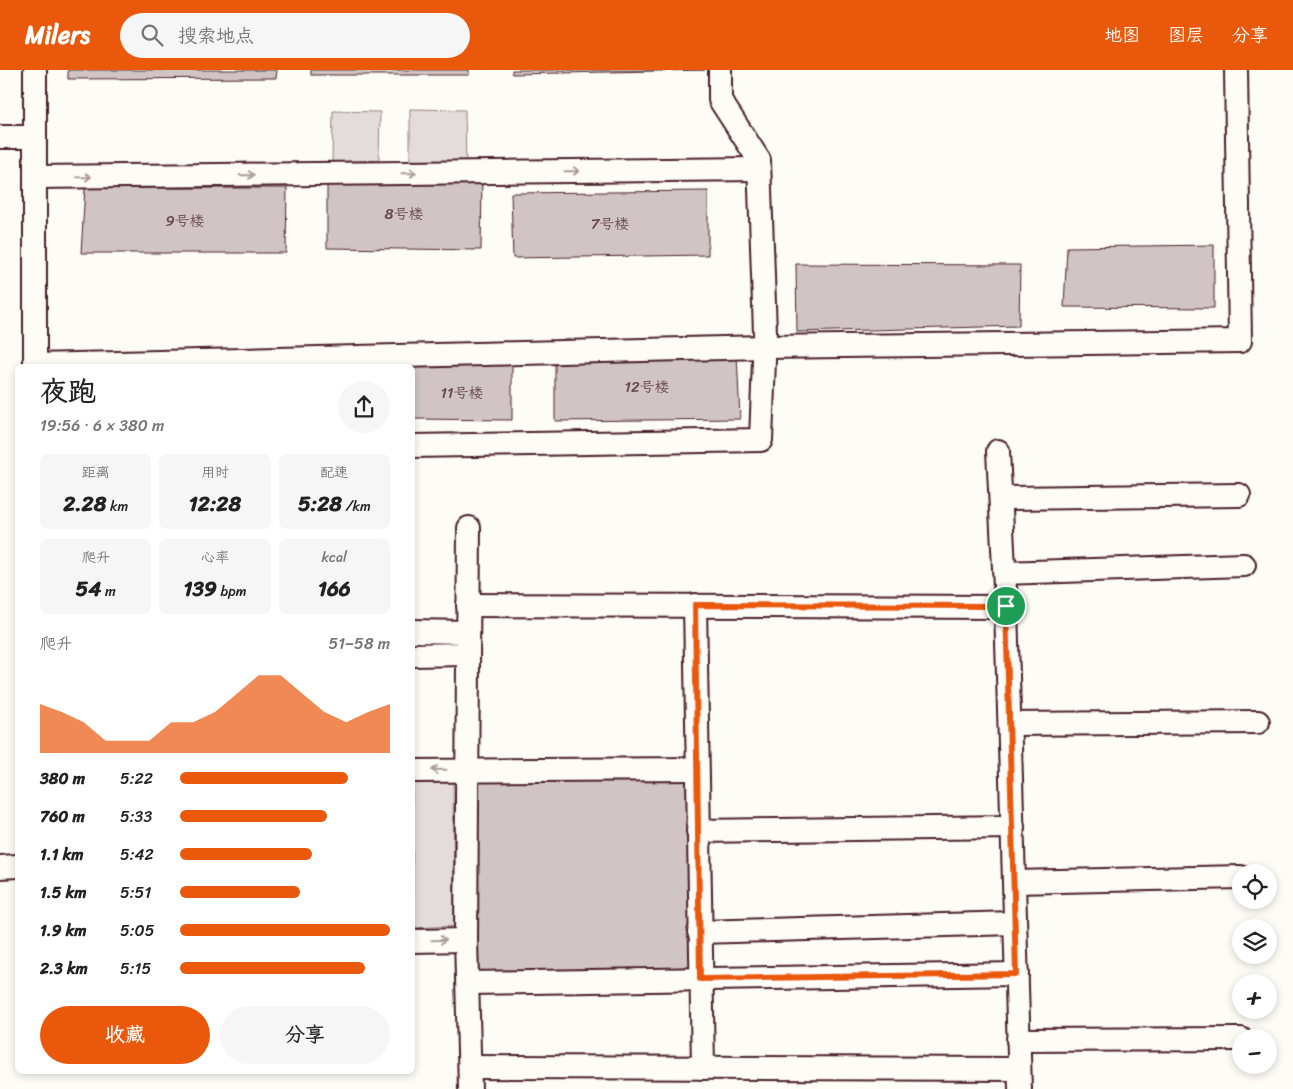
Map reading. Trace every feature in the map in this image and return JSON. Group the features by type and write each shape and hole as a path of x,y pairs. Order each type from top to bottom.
{"street":[{"path":"36,70 36,364"},
{"path":"415,446 761,440 764,347 759,160 720,100 720,70"},
{"path":"113,364 764,347 1240,341 1236,70"},
{"path":"0,137 36,137"},
{"path":"36,177 759,169"},
{"path":"470,528 467,654 466,940 470,1078 703,1068 1019,1079 1005,573 998,451"},
{"path":"1001,498 1239,495"},
{"path":"1005,573 1244,565"},
{"path":"468,605 1006,606"},
{"path":"695,605 699,932 703,1068"},
{"path":"415,631 468,632"},
{"path":"415,655 467,654"},
{"path":"1010,724 1258,722"},
{"path":"415,771 697,768"},
{"path":"698,831 1012,827"},
{"path":"0,867 15,866"},
{"path":"1014,882 1232,877"},
{"path":"699,932 1015,922"},
{"path":"415,941 466,940"},
{"path":"468,983 1016,974"},
{"path":"1018,1040 1232,1039"}],"shaded area":[{"path":"410,109 465,110 466,162 410,163"},
{"path":"333,111 380,112 379,160 332,162"},
{"path":"453,779 454,926 415,928 415,780"}],"building":[{"path":"68,70 277,70 276,78 68,79"},
{"path":"311,70 469,70 469,75 311,75"},
{"path":"512,70 705,70 512,74"},
{"path":"482,179 481,250 327,248 327,181"},
{"path":"85,188 287,188 286,253 81,253"},
{"path":"708,191 708,255 513,258 511,193"},
{"path":"1214,245 1214,308 1064,307 1067,247"},
{"path":"796,264 1020,265 1019,326 797,332"},
{"path":"737,354 740,419 555,421 555,356"},
{"path":"512,359 512,420 415,419 415,366"},
{"path":"691,774 692,972 474,973 472,776"}],"route":[{"path":"695,605 1006,606 1016,974 700,979 695,605"}]}
